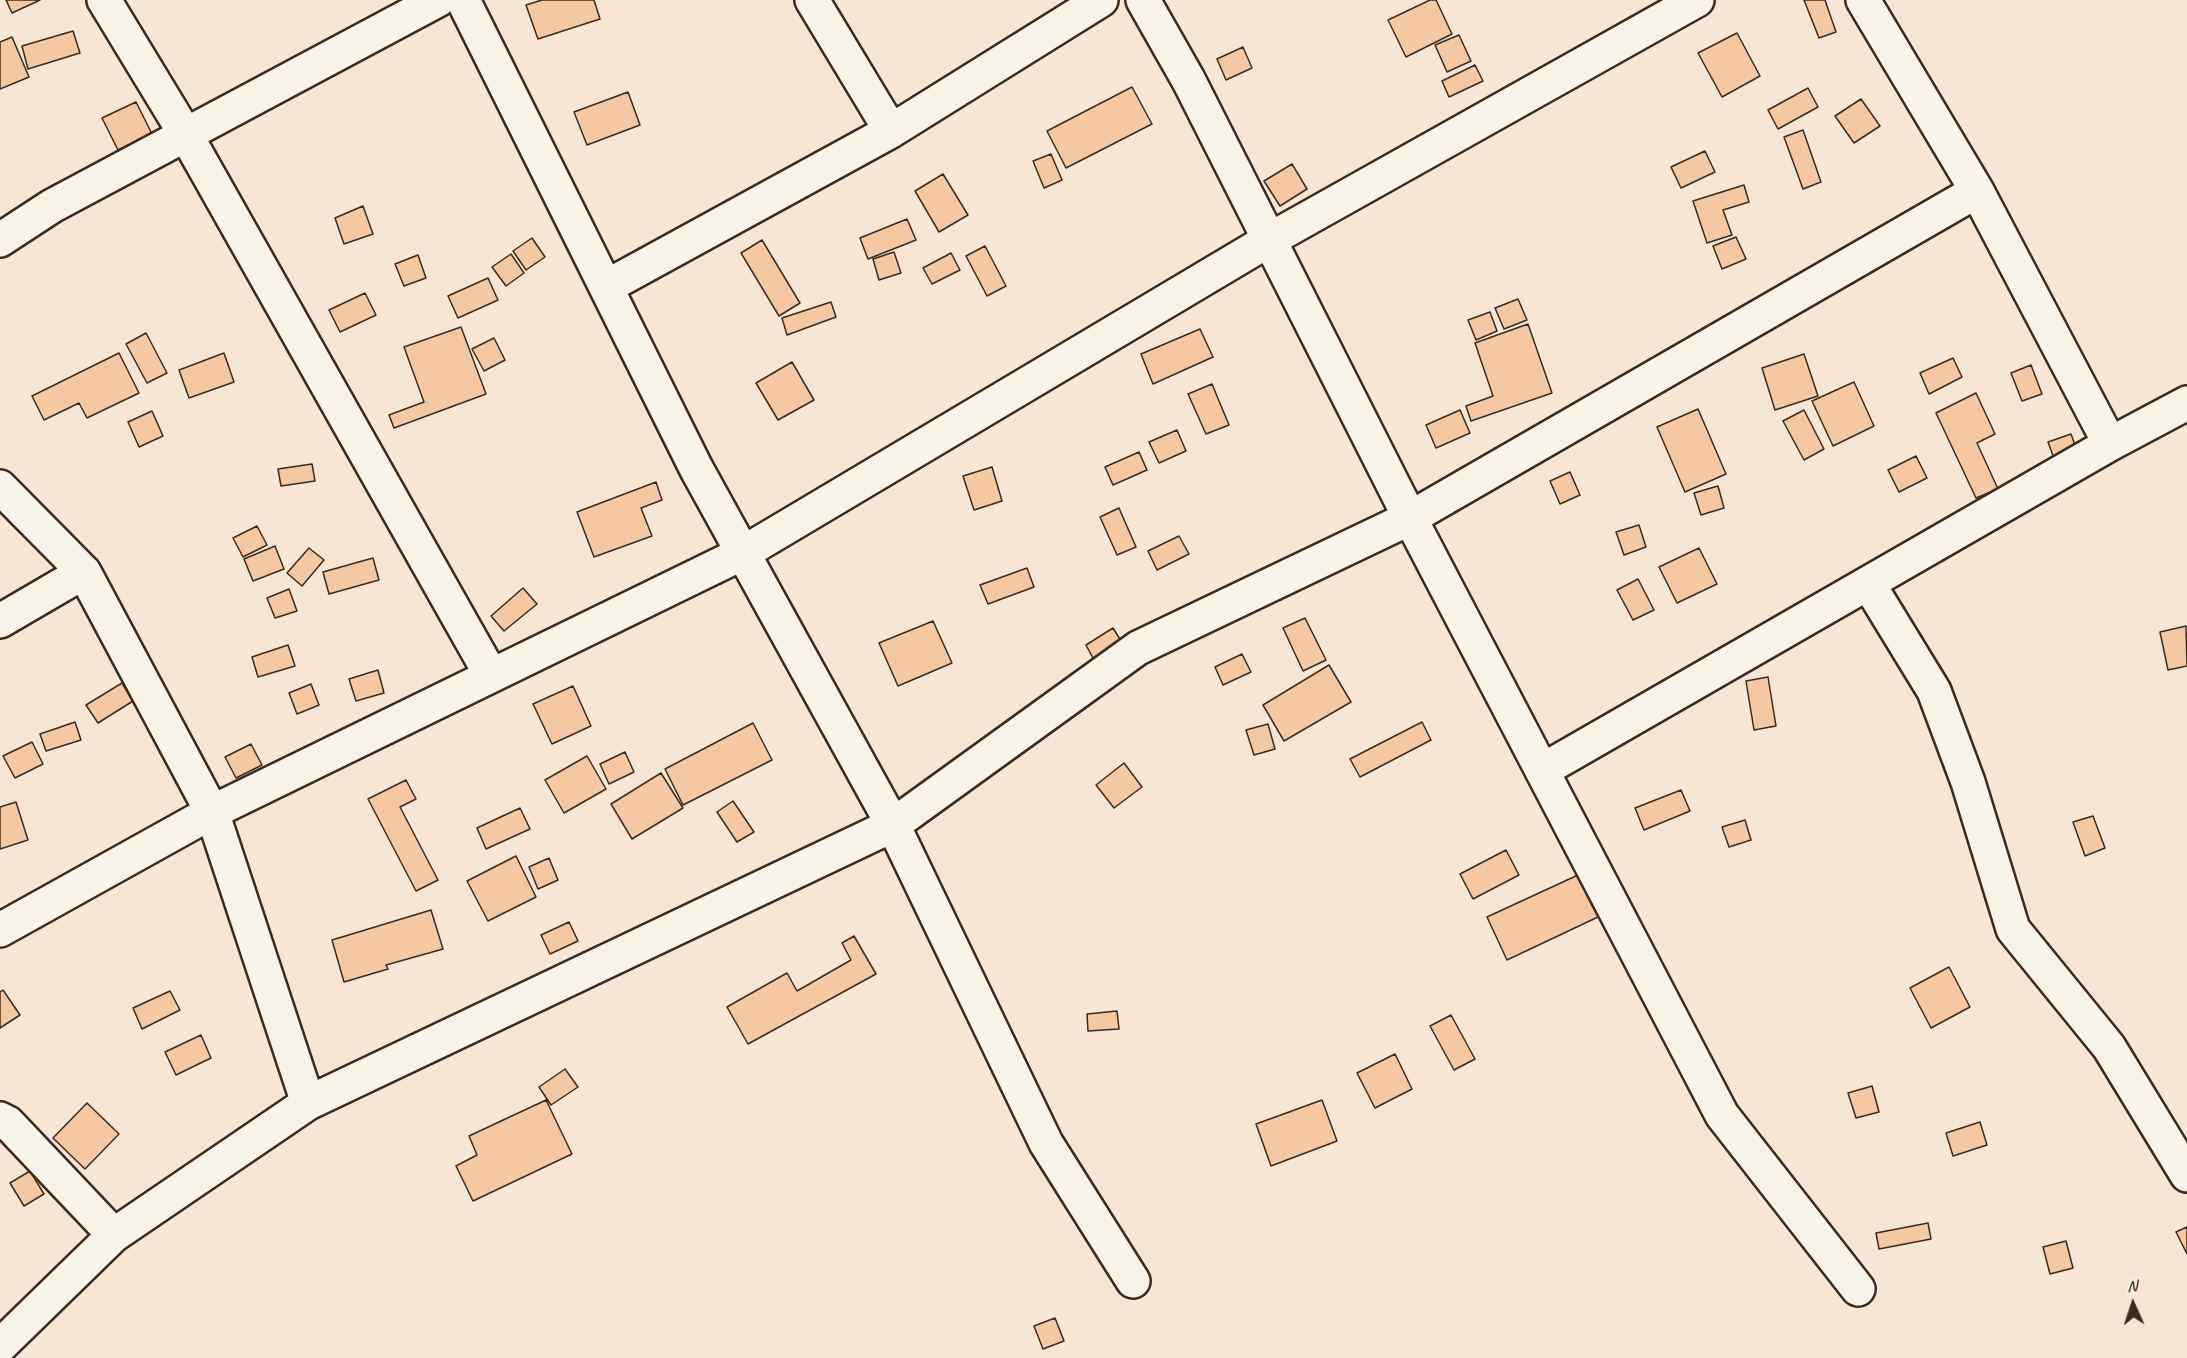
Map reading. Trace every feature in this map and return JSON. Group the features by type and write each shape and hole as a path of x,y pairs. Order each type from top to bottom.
{"street":[{"path":"104,0 186,135 490,675"},
{"path":"0,240 52,206 438,0"},
{"path":"464,0 696,468 893,825 1046,1143 1133,1281"},
{"path":"812,0 891,131"},
{"path":"606,287 891,131 1101,0"},
{"path":"1143,0 1189,81 1410,518 1722,1115 1858,1289"},
{"path":"0,930 212,812 742,553 1269,240 1697,0"},
{"path":"1863,0 1977,191 2110,444"},
{"path":"0,1346 114,1235 308,1103 893,825 1138,648 1410,518 1977,191"},
{"path":"1543,770 2110,444 2187,403"},
{"path":"0,487 84,572 212,812 308,1103"},
{"path":"0,621 84,572"},
{"path":"1868,583 1935,691 1968,782 2013,929 2109,1047 2187,1175"},
{"path":"0,1119 8,1123 114,1235"}],"building":[{"path":"6,0 40,0 12,13"},
{"path":"542,0 594,0 600,19 538,39 526,5"},
{"path":"1430,0 1436,0 1452,34 1406,57 1388,20"},
{"path":"1804,0 1825,0 1836,32 1819,38"},
{"path":"73,31 80,53 28,69 22,46"},
{"path":"1737,33 1760,76 1722,97 1698,53"},
{"path":"1459,35 1471,61 1447,72 1435,45"},
{"path":"12,37 29,77 0,89 0,42"},
{"path":"1243,47 1252,68 1226,80 1217,59"},
{"path":"1475,65 1483,81 1449,97 1442,81"},
{"path":"1132,87 1152,124 1066,168 1047,131"},
{"path":"1808,88 1818,107 1778,129 1768,110"},
{"path":"628,92 640,125 587,145 574,112"},
{"path":"1861,99 1880,126 1854,143 1835,116"},
{"path":"136,102 152,134 118,150 102,118"},
{"path":"1803,130 1821,182 1803,189 1784,137"},
{"path":"1705,151 1715,172 1681,188 1671,167"},
{"path":"1051,154 1062,180 1044,188 1033,161"},
{"path":"1292,164 1307,189 1280,206 1264,181"},
{"path":"943,174 968,215 939,232 915,191"},
{"path":"1744,185 1749,202 1723,210 1732,235 1707,243 1693,201"},
{"path":"363,206 373,234 344,244 335,218"},
{"path":"907,219 916,240 868,259 860,238"},
{"path":"1736,237 1746,259 1722,269 1713,246"},
{"path":"532,238 545,257 526,270 513,251"},
{"path":"762,240 800,303 779,316 741,253"},
{"path":"985,246 1006,286 987,296 966,256"},
{"path":"894,252 901,273 879,280 873,259"},
{"path":"951,253 960,270 932,284 923,268"},
{"path":"511,254 524,273 506,286 492,267"},
{"path":"418,255 426,278 404,286 395,264"},
{"path":"488,278 498,300 458,318 448,296"},
{"path":"365,293 376,315 340,332 329,310"},
{"path":"1518,299 1527,320 1504,329 1495,308"},
{"path":"831,302 836,317 787,335 782,318"},
{"path":"1490,312 1497,331 1476,340 1468,320"},
{"path":"1528,324 1552,393 1471,421 1466,406 1493,396 1475,343"},
{"path":"461,327 486,394 394,428 389,415 424,402 404,347"},
{"path":"1200,329 1213,357 1153,384 1141,354"},
{"path":"146,333 167,373 147,383 126,344"},
{"path":"494,338 505,360 484,371 472,349"},
{"path":"119,353 139,393 87,418 79,403 44,420 32,396"},
{"path":"224,353 234,382 189,398 179,370"},
{"path":"1804,354 1818,396 1775,410 1762,368"},
{"path":"1953,358 1962,377 1929,394 1920,373"},
{"path":"792,362 814,400 778,420 756,383"},
{"path":"2031,365 2042,394 2022,401 2011,373"},
{"path":"1854,382 1874,426 1833,446 1812,401"},
{"path":"1212,384 1229,425 1206,434 1188,394"},
{"path":"1976,393 1995,434 1977,443 1998,489 1976,498 1936,413"},
{"path":"1698,409 1726,474 1685,492 1657,427"},
{"path":"1460,410 1470,433 1436,448 1426,425"},
{"path":"1804,410 1824,449 1804,460 1783,421"},
{"path":"152,411 163,436 139,447 128,422"},
{"path":"1177,430 1186,451 1159,463 1149,442"},
{"path":"2071,434 2079,456 2056,464 2048,442"},
{"path":"1139,452 1147,470 1113,485 1105,467"},
{"path":"1916,456 1927,478 1899,492 1888,470"},
{"path":"312,464 315,481 281,486 278,469"},
{"path":"992,467 1002,501 974,510 963,476"},
{"path":"1570,472 1580,495 1560,504 1550,481"},
{"path":"656,482 662,500 641,508 652,536 594,557 577,512"},
{"path":"1718,486 1724,508 1701,515 1694,493"},
{"path":"1119,508 1136,547 1117,555 1100,517"},
{"path":"1639,525 1646,547 1624,555 1616,532"},
{"path":"257,526 267,545 243,557 233,538"},
{"path":"1179,536 1189,554 1157,570 1148,551"},
{"path":"275,546 284,569 253,581 244,559"},
{"path":"309,548 324,560 302,586 287,573"},
{"path":"1699,548 1717,584 1677,603 1659,567"},
{"path":"373,558 379,580 329,594 323,572"},
{"path":"1027,568 1034,587 988,604 980,585"},
{"path":"1638,579 1654,610 1633,620 1617,590"},
{"path":"523,588 537,604 504,631 491,616"},
{"path":"289,589 297,611 275,618 267,598"},
{"path":"1305,618 1326,660 1303,671 1283,628"},
{"path":"933,621 952,663 898,686 879,643"},
{"path":"2186,626 2187,666 2168,670 2160,632"},
{"path":"1113,628 1123,644 1094,660 1086,645"},
{"path":"288,645 295,666 258,677 252,657"},
{"path":"1242,654 1251,672 1223,685 1215,667"},
{"path":"1329,665 1351,702 1284,741 1263,705"},
{"path":"378,670 384,693 356,701 349,679"},
{"path":"1768,677 1776,726 1754,730 1746,681"},
{"path":"122,683 133,701 98,723 86,705"},
{"path":"311,684 319,705 297,714 289,693"},
{"path":"573,686 591,726 552,744 533,704"},
{"path":"75,722 81,740 46,751 40,734"},
{"path":"1422,722 1431,740 1360,777 1350,759"},
{"path":"753,723 772,760 683,805 665,769"},
{"path":"1268,724 1275,749 1254,755 1246,730"},
{"path":"32,742 43,764 15,778 3,756"},
{"path":"251,744 262,765 236,778 225,757"},
{"path":"625,752 634,772 609,784 600,764"},
{"path":"587,756 606,789 564,813 545,780"},
{"path":"1124,763 1142,787 1114,808 1096,785"},
{"path":"661,773 683,808 632,839 611,804"},
{"path":"406,780 416,799 400,807 438,880 416,891 368,799"},
{"path":"1681,790 1690,811 1644,830 1635,808"},
{"path":"733,801 754,832 737,842 717,812"},
{"path":"16,802 28,840 0,849 0,807"},
{"path":"520,808 530,829 486,849 477,828"},
{"path":"2093,816 2105,848 2085,856 2073,822"},
{"path":"1745,820 1751,840 1729,847 1722,827"},
{"path":"1506,850 1519,875 1473,899 1460,874"},
{"path":"516,856 536,897 488,921 467,881"},
{"path":"549,858 558,880 538,889 529,867"},
{"path":"1578,875 1598,917 1507,960 1487,917"},
{"path":"431,910 443,949 386,965 388,969 344,982 332,940"},
{"path":"569,922 578,941 550,954 541,935"},
{"path":"854,936 876,974 748,1044 727,1007 787,973 797,991 851,960 842,943"},
{"path":"1949,967 1970,1007 1931,1028 1910,988"},
{"path":"3,990 20,1015 0,1028 0,992"},
{"path":"170,991 180,1010 142,1029 133,1008"},
{"path":"1117,1011 1119,1029 1088,1031 1087,1014"},
{"path":"1451,1015 1475,1059 1454,1070 1430,1026"},
{"path":"201,1035 211,1058 176,1075 165,1052"},
{"path":"1395,1054 1412,1089 1375,1108 1357,1073"},
{"path":"565,1069 578,1087 551,1105 539,1087"},
{"path":"1872,1086 1879,1112 1856,1118 1848,1093"},
{"path":"546,1100 572,1154 473,1201 456,1166 477,1155 469,1136"},
{"path":"1322,1100 1337,1141 1271,1166 1256,1124"},
{"path":"87,1103 119,1134 85,1169 53,1138"},
{"path":"1980,1122 1987,1145 1953,1156 1946,1133"},
{"path":"30,1171 44,1194 24,1206 10,1183"},
{"path":"1928,1223 1931,1239 1879,1249 1876,1233"},
{"path":"2187,1227 2187,1254 2176,1232"},
{"path":"2066,1241 2073,1268 2050,1274 2043,1247"},
{"path":"1055,1318 1064,1341 1043,1349 1034,1326"}]}
